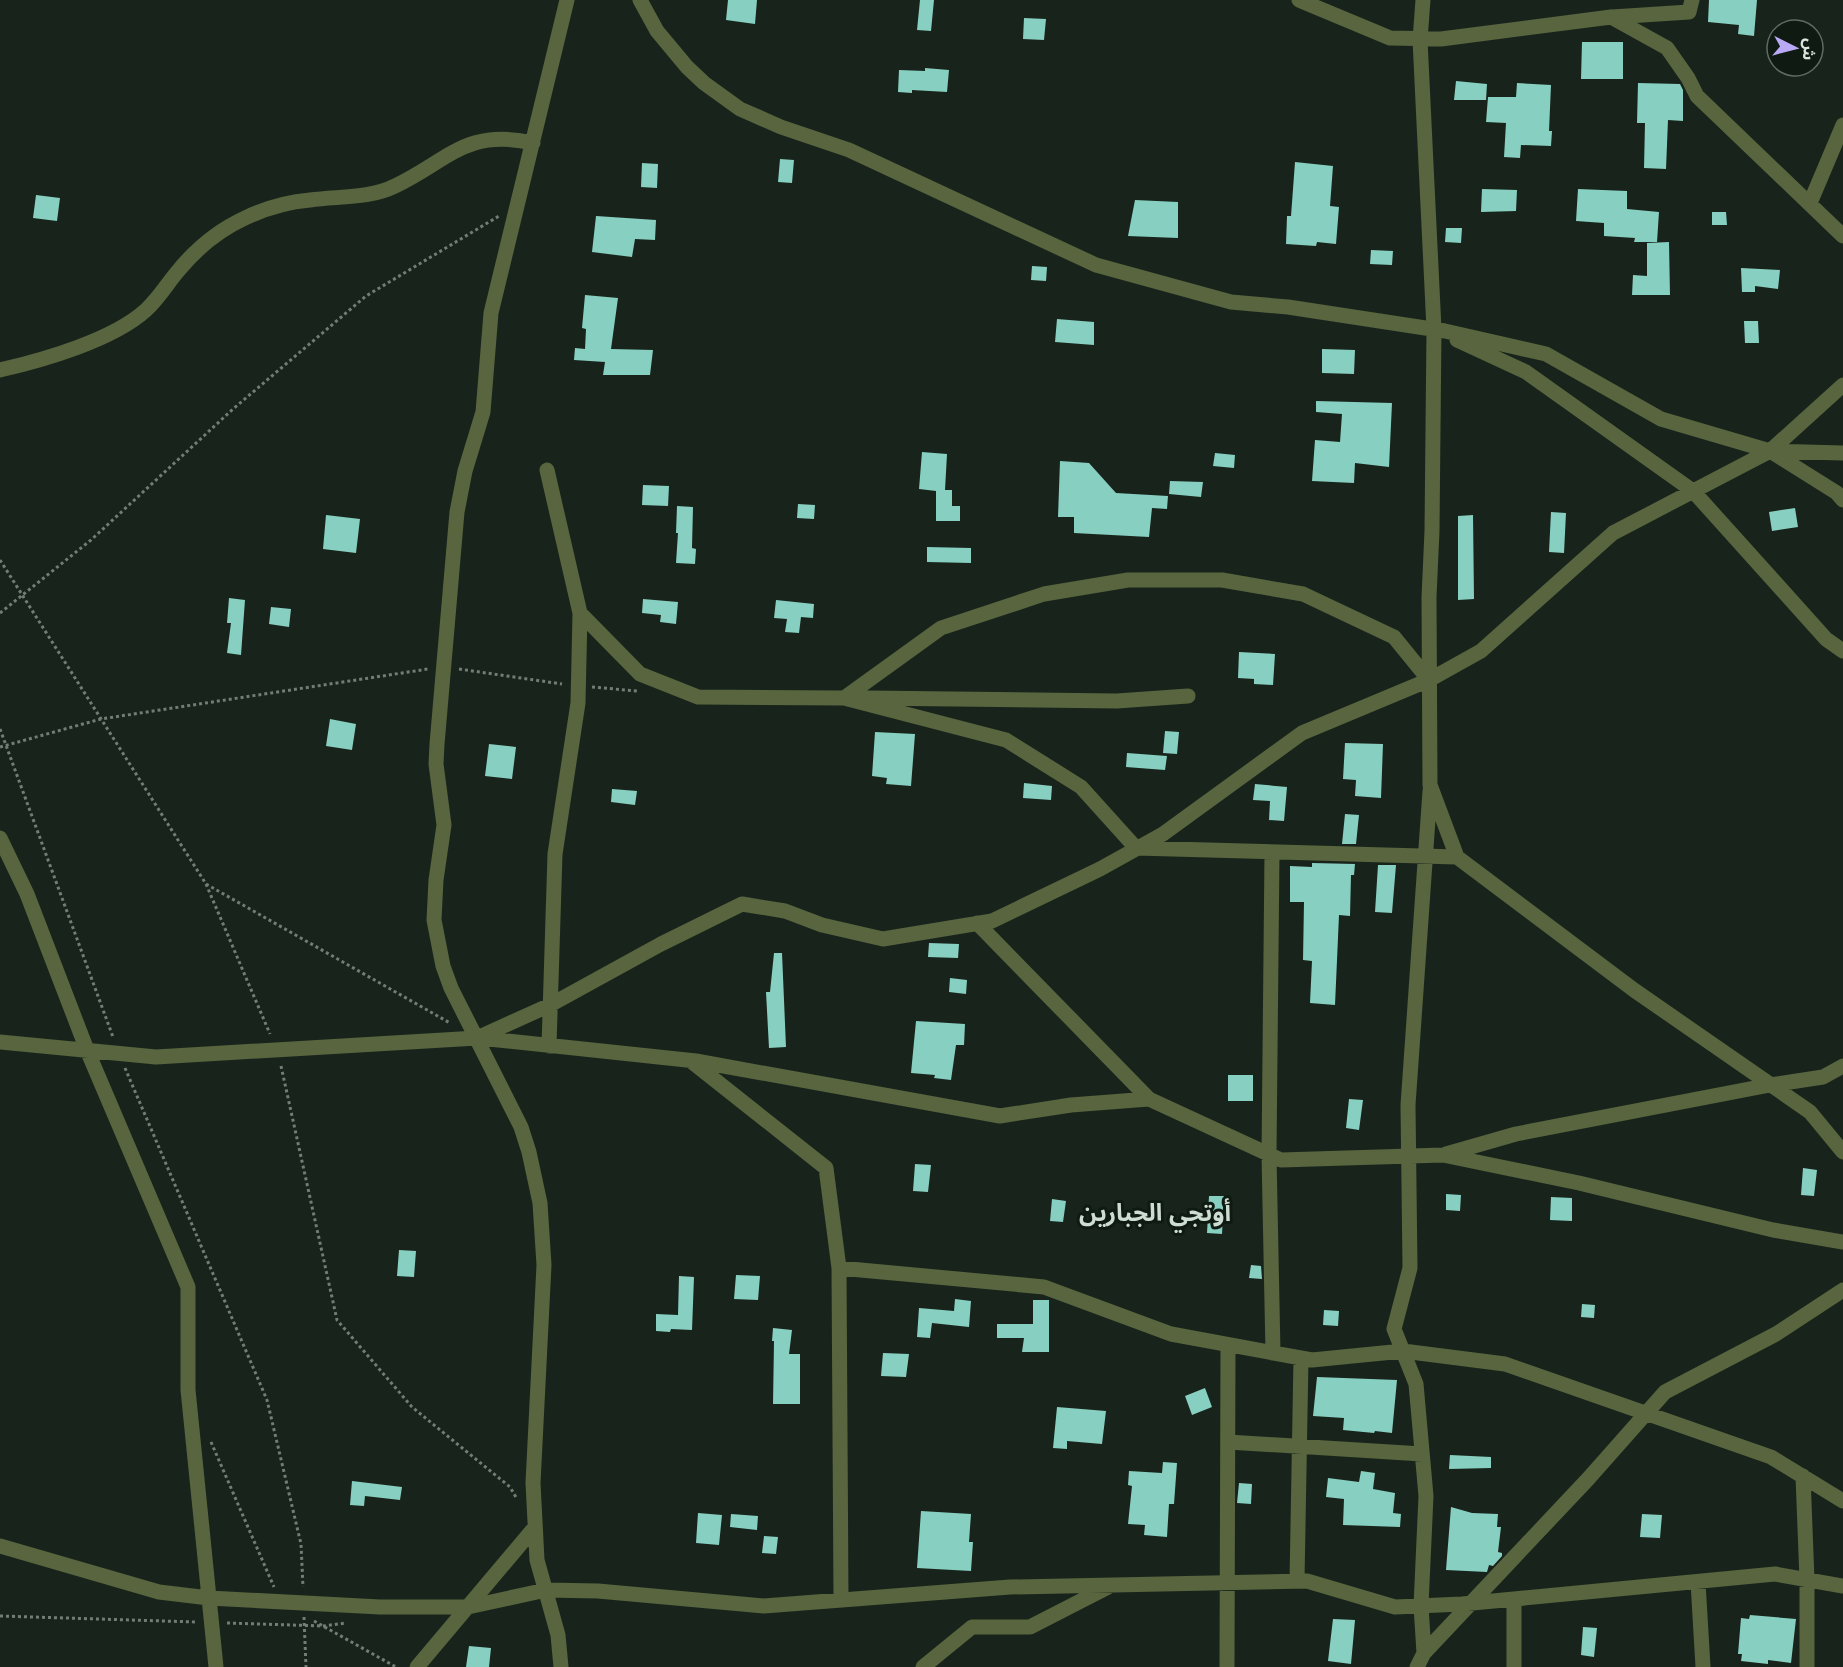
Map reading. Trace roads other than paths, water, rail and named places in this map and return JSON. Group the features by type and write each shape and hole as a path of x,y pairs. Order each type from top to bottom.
{"street":[{"path":"561,1667 558,1635 537,1560 533,1483 544,1265 540,1203 520,1127 451,988 443,966 435,920 436,880 444,825 436,764 460,491 483,412 491,313 567,0"},
{"path":"640,0 657,31 687,67 704,84 740,109 781,127 849,150 1096,265 1231,302 1288,307 1434,329 1546,354 1661,419 1770,451 1843,453"},
{"path":"1299,0 1390,38 1420,40 1611,17 1689,12 1692,0"},
{"path":"1420,1660 1426,1496 1416,1383 1394,1329 1410,1268 1408,1105 1430,785 1429,680 1434,329 1420,40 1423,0"},
{"path":"1611,17 1667,48 1689,78 1697,96 1843,236"},
{"path":"1810,203 1843,125"},
{"path":"0,370 25,364 120,329 157,300 176,274 206,243 223,230 254,214 288,203 360,196 394,187 453,151 486,140 502,138 533,143"},
{"path":"1434,329 1526,372 1693,491 1826,639 1843,651"},
{"path":"477,1038 550,1005 661,944 742,904 785,911 822,924 883,939 992,921 1100,869 1163,834 1302,733 1429,680 1481,651 1613,533 1770,451 1843,385"},
{"path":"1770,451 1837,493 1843,500"},
{"path":"546,470 580,613 578,703 555,854 549,1046"},
{"path":"844,698 941,628 1044,594 1128,580 1222,580 1303,594 1394,637 1429,680"},
{"path":"580,613 640,674 698,697 1117,701 1188,696"},
{"path":"844,698 1006,741 1080,787 1137,848 1457,857"},
{"path":"1430,785 1457,857 1634,990 1810,1112 1843,1152"},
{"path":"0,838 27,894 87,1050 188,1287 188,1390 216,1667"},
{"path":"1272,852 1269,1155 1273,1353"},
{"path":"977,923 1149,1099 1281,1160 1443,1155 1579,1183 1773,1230 1843,1242"},
{"path":"0,1042 156,1057 477,1038 690,1060 1000,1116 1071,1105 1149,1099"},
{"path":"690,1060 826,1168 839,1268 840,1599"},
{"path":"1443,1155 1516,1134 1770,1085 1823,1077 1843,1066"},
{"path":"839,1268 1044,1287 1171,1334 1312,1360 1403,1351 1505,1364 1772,1457 1843,1501"},
{"path":"1420,1660 1665,1392 1776,1334 1843,1290"},
{"path":"1227,1667 1228,1345"},
{"path":"1297,1581 1301,1358"},
{"path":"1228,1442 1422,1454"},
{"path":"1803,1476 1808,1580 1807,1667"},
{"path":"417,1667 535,1527"},
{"path":"0,1546 159,1592 209,1598 280,1602 304,1609 468,1607 546,1590 598,1591 764,1606 1010,1587 1307,1581 1395,1606 1421,1606 1514,1600 1774,1574 1843,1586"},
{"path":"1698,1582 1703,1667"},
{"path":"922,1667 972,1627 1030,1627 1110,1586"},
{"path":"1514,1600 1514,1667"}],"district":[{"name":"أوتجي الجبارين","path":"1155,1213"}]}
